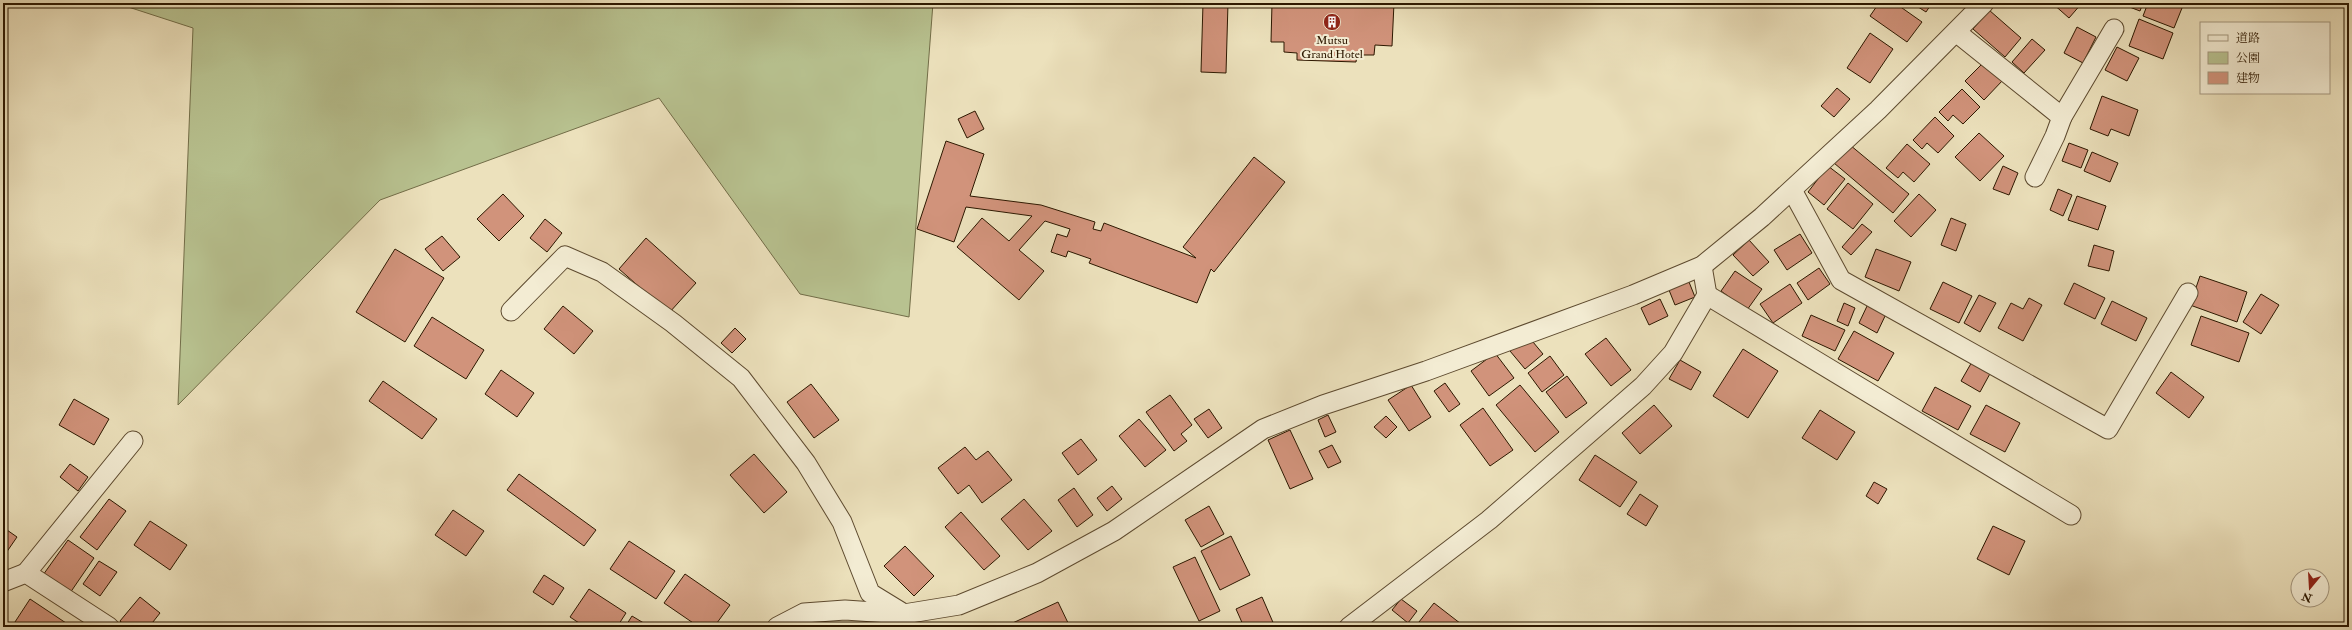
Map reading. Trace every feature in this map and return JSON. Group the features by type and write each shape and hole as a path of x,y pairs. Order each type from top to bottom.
{"street":[{"path":"777,627 804,613 845,610 904,614 959,605 1037,574 1114,531 1264,429 1323,405 1426,371 1626,297 1702,266 1762,217 1878,110 1984,3"},
{"path":"2035,177 2055,136 2062,117 2114,29"},
{"path":"1956,32 2062,117"},
{"path":"1792,190 1842,280 2108,429 2188,293"},
{"path":"511,311 565,256 602,272 673,323 741,378 806,463 842,522 870,593 904,614"},
{"path":"1349,627 1489,520 1643,386 1673,353 1707,295 1702,266"},
{"path":"1707,295 2071,515"},
{"path":"3,582 26,573 133,441"},
{"path":"26,573 109,627"}],"green space":[{"path":"116,3 933,3 909,317 800,294 659,98 380,200 178,405 193,28"}],"building":[{"path":"1097,3 1119,3 1119,7 1097,6"},
{"path":"1203,3 1228,3 1226,73 1201,72"},
{"name":"Mutsu Grand Hotel","path":"1272,3 1394,3 1392,46 1375,45 1374,55 1357,55 1356,62 1297,60 1297,53 1284,52 1284,42 1271,42"},
{"path":"1879,3 1895,3 1922,22 1907,42 1870,16"},
{"path":"1912,3 1932,3 1926,12"},
{"path":"2052,3 2082,3 2069,18"},
{"path":"2119,3 2143,3 2140,11"},
{"path":"2148,3 2184,3 2174,28 2143,16"},
{"path":"1989,10 2021,38 2005,57 1973,29"},
{"path":"2139,19 2173,33 2163,59 2129,46"},
{"path":"2077,27 2096,37 2083,63 2064,53"},
{"path":"1870,33 1893,49 1870,83 1847,68"},
{"path":"2032,39 2045,50 2024,73 2012,62"},
{"path":"2117,47 2139,58 2127,81 2105,70"},
{"path":"1984,62 2003,80 1984,100 1965,81"},
{"path":"1837,88 1850,99 1834,117 1821,106"},
{"path":"1962,89 1980,107 1963,124 1953,115 1948,121 1939,112"},
{"path":"2102,96 2138,110 2129,136 2111,129 2108,136 2090,129"},
{"path":"975,111 984,129 967,138 958,119"},
{"path":"1935,117 1954,136 1938,153 1927,143 1922,149 1913,140"},
{"path":"1979,133 2004,156 1980,181 1955,157"},
{"path":"946,141 984,154 970,196 1041,205 1095,222 1093,229 1101,231 1104,223 1196,258 1183,247 1254,157 1285,182 1214,272 1211,269 1197,303 1089,263 1091,259 1068,251 1066,257 1051,252 1057,234 1067,237 1070,229 1045,221 1019,250 1044,271 1019,300 957,247 982,218 1009,241 1032,216 966,207 954,242 917,229"},
{"path":"2069,143 2088,150 2081,168 2062,161"},
{"path":"1907,144 1930,164 1914,182 1903,172 1898,178 1886,168"},
{"path":"1850,145 1909,194 1893,213 1834,163"},
{"path":"2092,152 2118,163 2110,182 2084,171"},
{"path":"1828,166 1845,179 1824,205 1808,192"},
{"path":"2003,166 2018,173 2009,195 1993,189"},
{"path":"1848,183 1873,204 1853,229 1827,209"},
{"path":"2058,189 2072,195 2063,216 2050,210"},
{"path":"503,194 524,216 499,241 477,219"},
{"path":"1919,194 1936,210 1911,237 1894,221"},
{"path":"2077,196 2106,206 2098,230 2068,220"},
{"path":"1951,218 1966,224 1956,251 1941,245"},
{"path":"545,219 562,233 547,252 530,238"},
{"path":"1862,224 1872,232 1851,255 1842,247"},
{"path":"1800,234 1812,253 1787,270 1774,250"},
{"path":"442,236 460,257 443,271 425,249"},
{"path":"646,238 696,283 669,313 619,269"},
{"path":"1749,240 1769,262 1753,276 1733,255"},
{"path":"2094,245 2114,251 2109,271 2088,266"},
{"path":"395,249 444,278 405,342 356,312"},
{"path":"1876,249 1911,262 1899,291 1865,277"},
{"path":"1819,268 1830,284 1808,300 1797,283"},
{"path":"1735,271 1762,289 1747,310 1721,291"},
{"path":"2200,276 2247,292 2237,322 2190,305"},
{"path":"1687,277 1695,297 1675,305 1667,285"},
{"path":"1943,282 1972,296 1959,323 1930,309"},
{"path":"2074,283 2105,298 2095,319 2064,304"},
{"path":"1790,284 1802,303 1773,323 1760,304"},
{"path":"2261,294 2279,305 2261,334 2243,322"},
{"path":"1979,295 1996,303 1980,332 1964,323"},
{"path":"2029,298 2042,305 2023,341 1998,328 2011,303 2023,309"},
{"path":"1660,299 1668,316 1649,325 1641,308"},
{"path":"2112,301 2147,318 2136,341 2101,324"},
{"path":"1844,303 1855,308 1848,326 1837,321"},
{"path":"1868,304 1886,314 1877,333 1859,323"},
{"path":"563,306 593,331 574,354 544,329"},
{"path":"1811,315 1845,330 1835,351 1802,336"},
{"path":"2201,316 2249,333 2239,362 2191,345"},
{"path":"432,317 484,350 466,379 414,346"},
{"path":"735,328 746,339 732,353 721,343"},
{"path":"1854,331 1894,353 1878,381 1838,359"},
{"path":"1528,336 1543,354 1525,369 1510,351"},
{"path":"1606,338 1631,370 1611,386 1585,354"},
{"path":"1743,349 1778,371 1748,418 1713,396"},
{"path":"1495,353 1514,378 1489,396 1471,371"},
{"path":"1550,356 1564,375 1542,392 1528,373"},
{"path":"1680,360 1701,372 1691,390 1669,379"},
{"path":"1973,360 1992,370 1980,392 1961,381"},
{"path":"501,370 534,393 517,417 485,394"},
{"path":"2171,372 2204,397 2189,418 2156,393"},
{"path":"1567,376 1587,403 1566,418 1546,392"},
{"path":"383,381 437,419 422,439 369,401"},
{"path":"1445,383 1460,404 1449,412 1434,391"},
{"path":"811,384 839,420 814,438 787,402"},
{"path":"1411,385 1431,417 1409,431 1388,400"},
{"path":"1520,385 1559,432 1535,452 1496,405"},
{"path":"1935,387 1971,406 1958,430 1922,411"},
{"path":"1170,395 1192,425 1181,434 1187,441 1174,451 1146,412"},
{"path":"74,399 109,419 94,445 59,425"},
{"path":"1654,405 1672,426 1640,454 1622,433"},
{"path":"1986,405 2020,423 2005,452 1970,434"},
{"path":"1483,408 1513,450 1490,466 1460,425"},
{"path":"1209,409 1222,428 1208,438 1194,419"},
{"path":"1820,410 1855,432 1837,460 1802,438"},
{"path":"1328,415 1336,432 1325,437 1318,420"},
{"path":"1386,416 1397,427 1386,438 1374,427"},
{"path":"1139,419 1166,450 1145,467 1119,436"},
{"path":"1290,430 1313,479 1290,489 1268,440"},
{"path":"1081,439 1097,460 1078,475 1062,453"},
{"path":"1332,445 1341,462 1328,468 1319,451"},
{"path":"965,447 976,460 988,451 1012,480 982,503 969,485 958,494 938,468"},
{"path":"754,454 787,492 764,513 730,475"},
{"path":"1595,455 1637,482 1620,507 1579,480"},
{"path":"70,464 88,477 78,491 60,477"},
{"path":"519,474 596,530 584,546 507,490"},
{"path":"1874,482 1887,489 1878,504 1866,496"},
{"path":"1112,486 1122,499 1107,511 1097,498"},
{"path":"1074,488 1093,515 1077,527 1058,500"},
{"path":"1640,494 1658,506 1646,526 1627,514"},
{"path":"109,499 126,511 97,550 80,537"},
{"path":"1024,499 1052,531 1028,550 1001,519"},
{"path":"1209,506 1224,534 1201,547 1185,520"},
{"path":"453,510 484,531 466,556 435,535"},
{"path":"961,512 1000,556 984,570 945,527"},
{"path":"150,521 187,545 170,570 134,545"},
{"path":"1993,526 2025,541 2009,575 1977,559"},
{"path":"7,530 17,537 6,553 3,551 3,535"},
{"path":"1231,536 1250,575 1220,590 1201,551"},
{"path":"68,540 94,558 70,593 43,575"},
{"path":"629,541 675,571 656,599 610,569"},
{"path":"905,546 934,576 914,596 884,566"},
{"path":"1195,557 1220,611 1199,621 1173,567"},
{"path":"99,561 117,572 100,596 83,584"},
{"path":"685,574 730,605 714,627 699,627 664,603"},
{"path":"544,575 564,588 553,605 533,592"},
{"path":"589,589 626,613 617,627 585,627 570,617"},
{"path":"140,597 160,613 149,627 127,627 120,621"},
{"path":"1262,597 1275,627 1244,627 1236,609"},
{"path":"30,599 72,627 15,627 13,625"},
{"path":"1401,599 1417,611 1408,623 1392,610"},
{"path":"1058,602 1070,627 1004,627"},
{"path":"1434,603 1465,627 1415,627"},
{"path":"632,616 647,625 646,627 625,627"}],"place":[{"name":"Mutsu Grand Hotel","path":"1332,22"}]}
